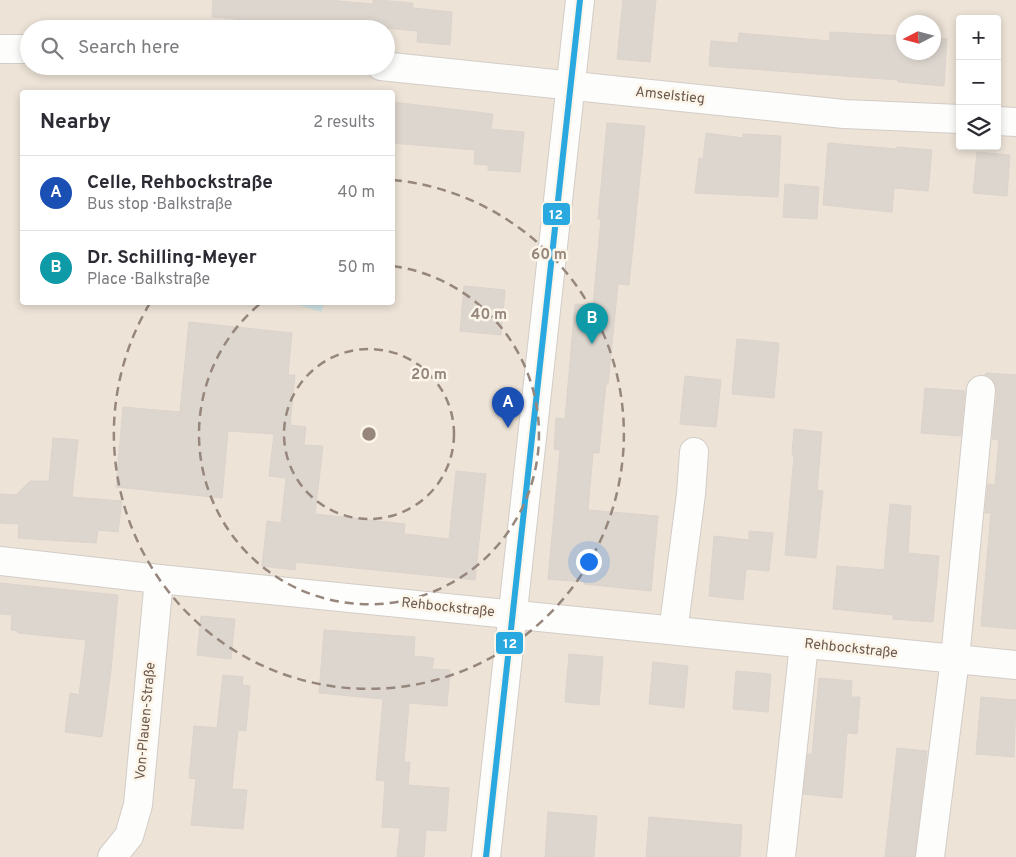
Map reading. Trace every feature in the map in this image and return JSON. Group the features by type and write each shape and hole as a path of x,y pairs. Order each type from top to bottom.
{"street":[{"path":"486,857 511,614 580,0"},
{"path":"0,49 20,49"},
{"name":"Amselstieg","path":"395,67 844,114 956,119"},
{"path":"1001,121 1016,122"},
{"path":"930,857 955,659 981,390"},
{"path":"672,630 676,617 691,494 694,452"},
{"name":"Rehbockstraße","path":"0,560 159,579 1016,666"},
{"name":"Von-Plauen-Straße","path":"112,857 129,836 138,805 159,579"},
{"path":"781,857 804,644"}],"shaded area":[{"path":"0,0 1016,0 1016,857 0,857"},
{"path":"300,305 323,305 321,312"}],"building":[{"path":"213,0 328,0 373,4 373,0 378,0 413,3 413,8 452,12 450,45 417,42 418,31 395,29 395,20 246,20 212,17"},
{"path":"623,0 656,0 650,62 617,59"},
{"path":"830,32 896,36 896,60 941,60 941,39 947,39 944,86 898,82 898,80 709,66 711,41 738,43 739,33 830,41"},
{"path":"395,102 493,114 491,129 524,132 520,172 488,170 488,165 474,164 475,150 395,143"},
{"path":"607,123 645,126 629,285 618,284 599,453 593,453 588,510 658,516 651,591 548,579 560,450 554,449 556,418 565,419 575,304 593,305 601,219 598,219"},
{"path":"706,133 743,138 743,134 781,136 778,197 695,193 699,158 703,159"},
{"path":"828,143 932,150 928,191 894,188 892,212 823,205"},
{"path":"977,152 1010,155 1007,196 973,193"},
{"path":"785,184 819,187 817,219 783,217"},
{"path":"464,286 505,290 501,335 460,331"},
{"path":"189,322 292,333 288,375 295,375 290,425 306,427 304,445 323,446 315,514 405,524 404,534 449,539 456,471 486,474 475,580 296,562 295,570 262,566 267,521 281,523 286,478 269,476 274,434 228,431 222,498 116,487 123,407 180,412"},
{"path":"737,339 779,343 774,398 732,394"},
{"path":"986,373 1016,375 1016,629 981,626 991,513 985,513 988,484 995,485 999,440 992,439 997,392 995,384 985,375"},
{"path":"685,376 721,380 716,427 680,424"},
{"path":"925,388 965,391 961,436 921,433"},
{"path":"794,429 822,432 817,490 823,491 816,558 785,555 794,456 792,455"},
{"path":"53,438 78,440 72,497 122,501 118,532 98,530 96,543 18,538 19,524 0,523 0,494 16,495 30,481 49,481"},
{"path":"890,504 911,506 908,553 939,556 933,622 893,619 893,615 833,609 837,566 884,570"},
{"path":"749,531 773,533 769,571 746,569 743,600 709,596 714,536 749,540"},
{"path":"0,583 118,595 102,737 65,732 70,693 79,695 86,640 18,633 18,631 11,630 12,615 0,614"},
{"path":"201,616 235,619 231,659 197,655"},
{"path":"324,630 415,637 414,656 434,658 432,669 450,670 447,706 409,703 404,762 410,762 408,785 449,788 446,831 426,830 424,857 397,857 400,828 382,827 385,781 376,780 383,699 319,693"},
{"path":"569,654 603,657 599,705 565,702"},
{"path":"653,662 688,666 684,708 649,704"},
{"path":"736,671 771,674 768,712 733,709"},
{"path":"223,675 243,677 242,685 250,686 246,731 238,730 232,789 247,790 243,829 191,825 196,779 189,778 194,726 217,728"},
{"path":"819,678 852,681 851,697 860,697 857,734 847,733 842,798 803,794 808,754 812,754"},
{"path":"981,697 1016,700 1014,757 976,754"},
{"path":"897,748 927,751 915,857 885,857"},
{"path":"548,812 597,816 594,857 545,857"},
{"path":"649,817 742,825 740,857 646,857"}],"transit line":[{"name":"12","path":"486,857 580,0"}],"place":[{"name":"Dr. Schilling-Meyer","path":"592,344"},
{"name":"Celle, Rehbockstraße","path":"508,428"}]}
